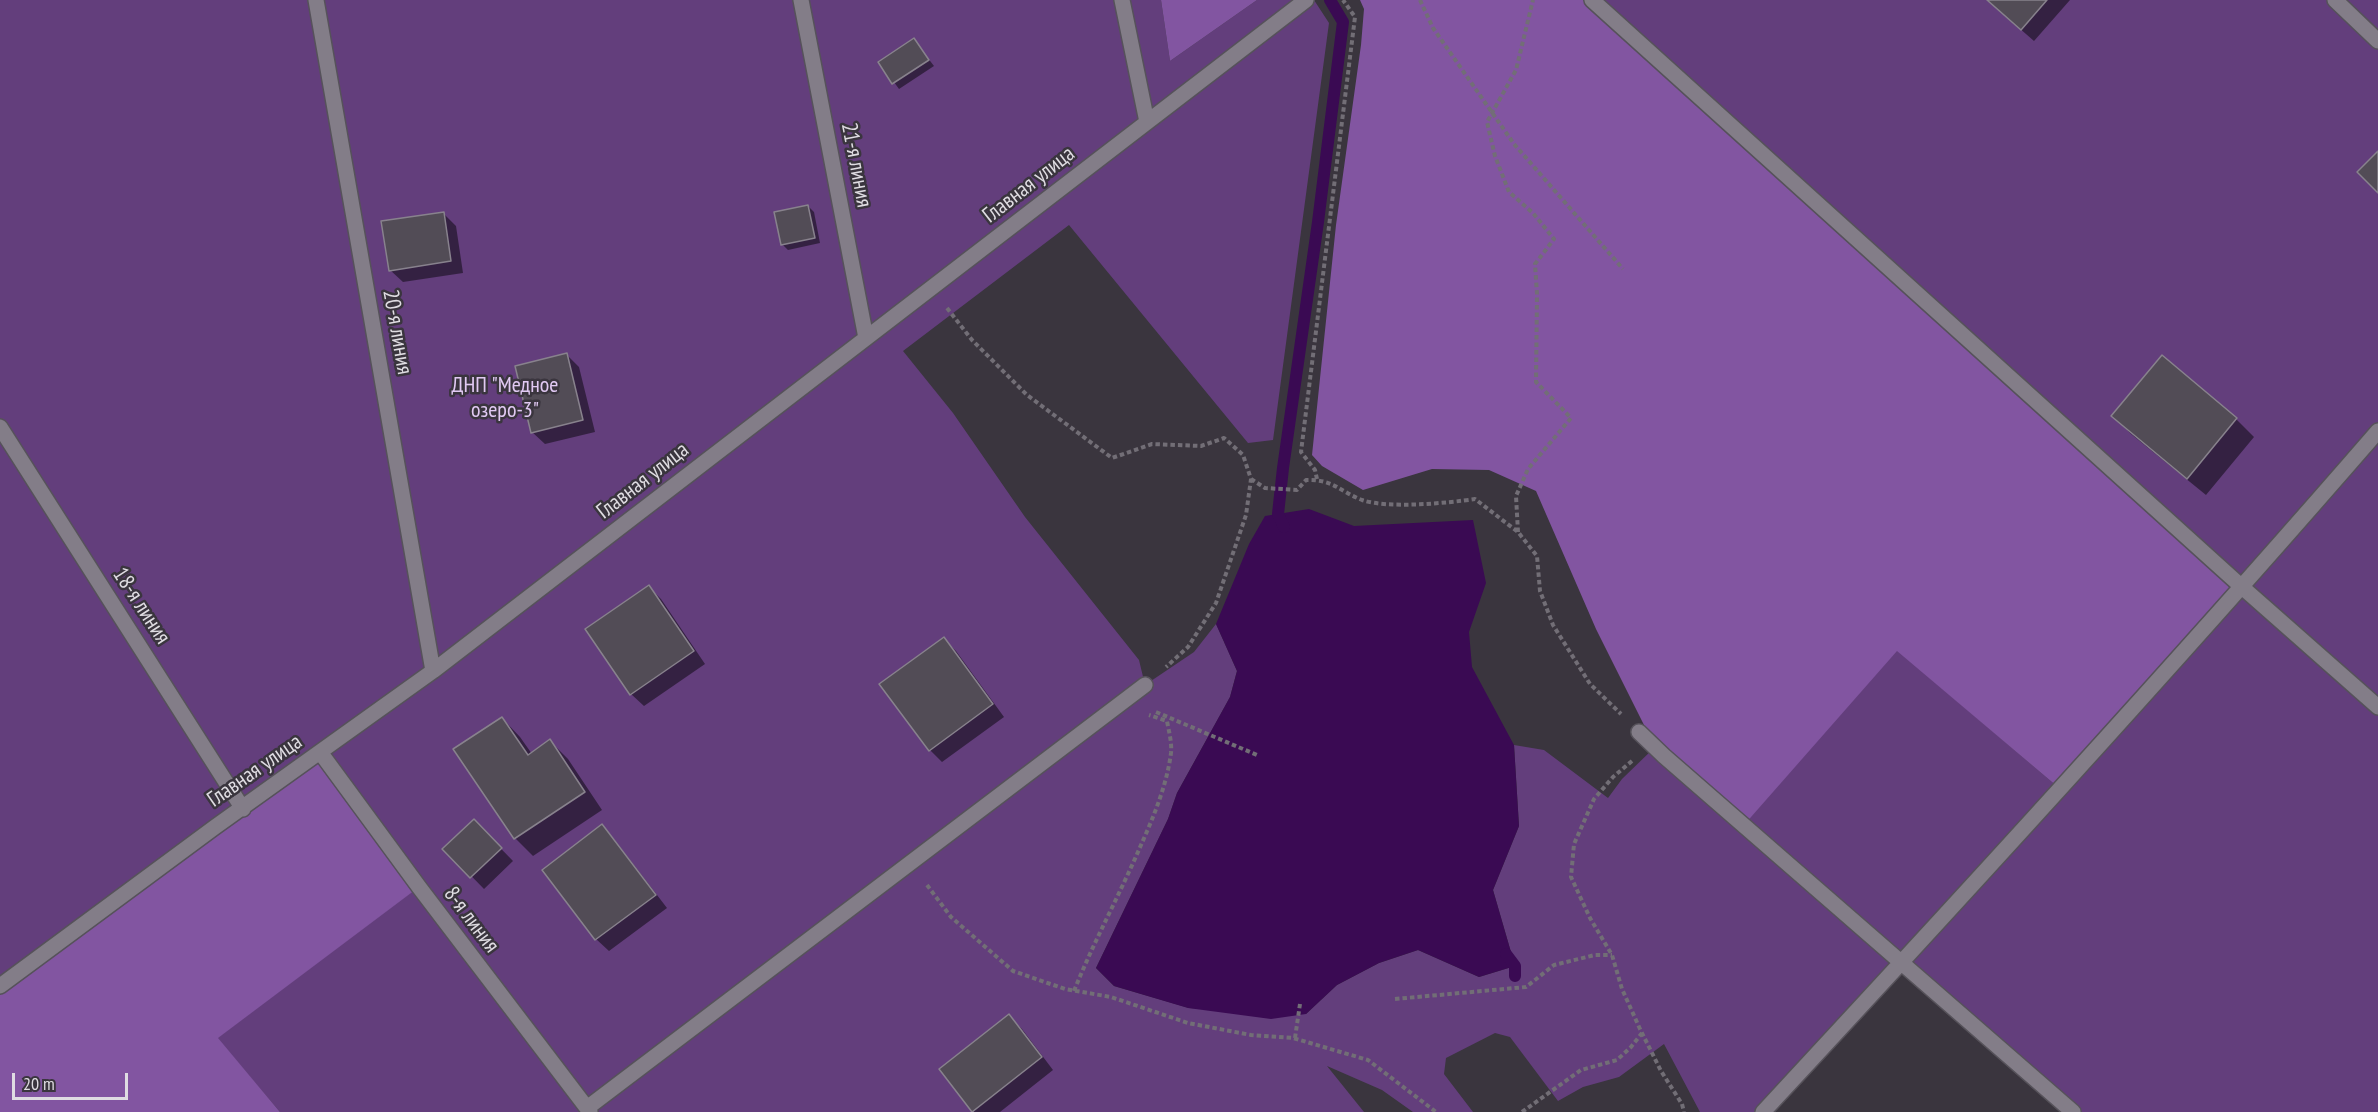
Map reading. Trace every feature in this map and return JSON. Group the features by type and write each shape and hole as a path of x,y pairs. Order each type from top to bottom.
{"street":[{"name":"20-я линия","path":"316,0 433,671"},
{"name":"21-я линия","path":"801,0 866,338"},
{"path":"1122,0 1147,122"},
{"name":"Главная улица","path":"0,986 215,827 433,671 1306,0"},
{"path":"1592,0 2378,707"},
{"path":"2335,0 2378,41"},
{"name":"18-я линия","path":"0,427 243,809"},
{"path":"1763,1112 1902,963 2242,587 2378,431"},
{"path":"589,1110 1145,685"},
{"path":"1644,737 2073,1112"},
{"name":"8-я линия","path":"320,752 418,887 589,1110"}],"path":[{"path":"1317,479 1315,470 1301,452 1355,17 1343,0"},
{"path":"1420,0 1433,28 1514,144 1623,268"},
{"path":"1518,532 1516,496 1528,469 1571,418 1536,382 1535,264 1554,239 1533,213 1509,192 1495,156 1487,122 1516,70 1533,0"},
{"path":"932,288 972,340 1028,395 1112,458 1152,444 1201,446 1224,438 1243,455 1251,479 1246,515 1216,603 1188,647 1145,685"},
{"path":"1251,479 1265,488 1297,490 1306,480 1322,479 1364,501 1407,505 1475,499 1518,532 1537,556 1540,591 1553,625 1590,684 1644,737 1642,752 1613,777 1594,799 1574,844 1571,877 1590,918 1612,955 1622,989 1642,1033 1661,1071 1682,1104 1684,1112"},
{"path":"1123,704 1257,755"},
{"path":"1074,991 1091,950 1117,901 1151,822 1165,780 1171,752 1167,722 1123,704"},
{"path":"911,863 951,917 1013,970 1074,991 1111,997 1188,1023 1251,1035 1295,1038 1368,1060 1436,1112"},
{"path":"1395,999 1526,987 1554,965 1595,955 1612,955"},
{"path":"1295,1038 1300,1004"},
{"path":"1522,1112 1581,1070 1617,1060 1642,1033"}],"green space":[{"name":"ДНП \"Медное озеро-3\"","path":"0,0 1161,0 1170,61 1257,0 1314,0 1329,23 1273,440 1248,443 1069,225 903,351 953,413 1025,517 1139,660 1145,685 1194,652 1216,624 1237,671 1230,697 1177,793 1168,819 1096,968 1114,986 1189,1008 1306,1014 1337,985 1379,963 1418,950 1479,977 1515,966 1493,890 1519,826 1514,745 1544,750 1608,798 1622,779 1655,747 1744,824 1897,650 2059,788 1592,0 2378,0 2378,1112 2073,1112 1902,963 1763,1112 1700,1112 1664,1044 1619,1077 1583,1087 1558,1101 1510,1037 1495,1033 1446,1058 1444,1074 1473,1112 1413,1112 1382,1090 1327,1066 1364,1112 280,1112 217,1038 418,887 0,986"}],"shaded area":[{"path":"1161,0 1257,0 1170,61"},
{"path":"1360,0 1592,0 2242,587 2059,788 1897,651 1744,825 1655,747 1596,629 1536,491 1489,470 1432,469 1363,490 1322,466 1312,455 1336,225 1361,45 1364,9"},
{"path":"1309,509 1354,526 1473,520 1486,583 1469,632 1472,667 1514,745 1519,826 1493,890 1515,966 1479,977 1418,950 1379,963 1337,985 1306,1014 1271,1019 1188,1008 1114,986 1096,968 1168,819 1177,793 1230,697 1237,671 1216,624 1249,544 1265,516"},
{"path":"320,752 419,887 218,1038 280,1112 0,1112 0,986"}],"building":[{"path":"1987,0 2047,0 2021,30"},
{"path":"914,38 929,60 892,84 878,62"},
{"path":"2378,151 2378,193 2357,172"},
{"path":"808,205 815,238 781,245 774,212"},
{"path":"444,212 451,261 389,271 381,221"},
{"path":"567,353 583,420 531,433 515,366"},
{"path":"2162,355 2237,418 2187,479 2111,416"},
{"path":"649,585 694,651 630,695 585,629"},
{"path":"944,637 993,704 929,751 879,684"},
{"path":"502,717 528,755 550,739 585,792 514,839 453,749"},
{"path":"474,819 502,848 470,878 442,849"},
{"path":"602,824 656,895 595,940 542,870"},
{"path":"1009,1014 1042,1057 972,1112 939,1069"}],"waterway":[{"path":"1284,527 1278,514 1283,468 1318,222 1343,22 1330,0"},
{"path":"1506,954 1515,966 1515,976"}]}
